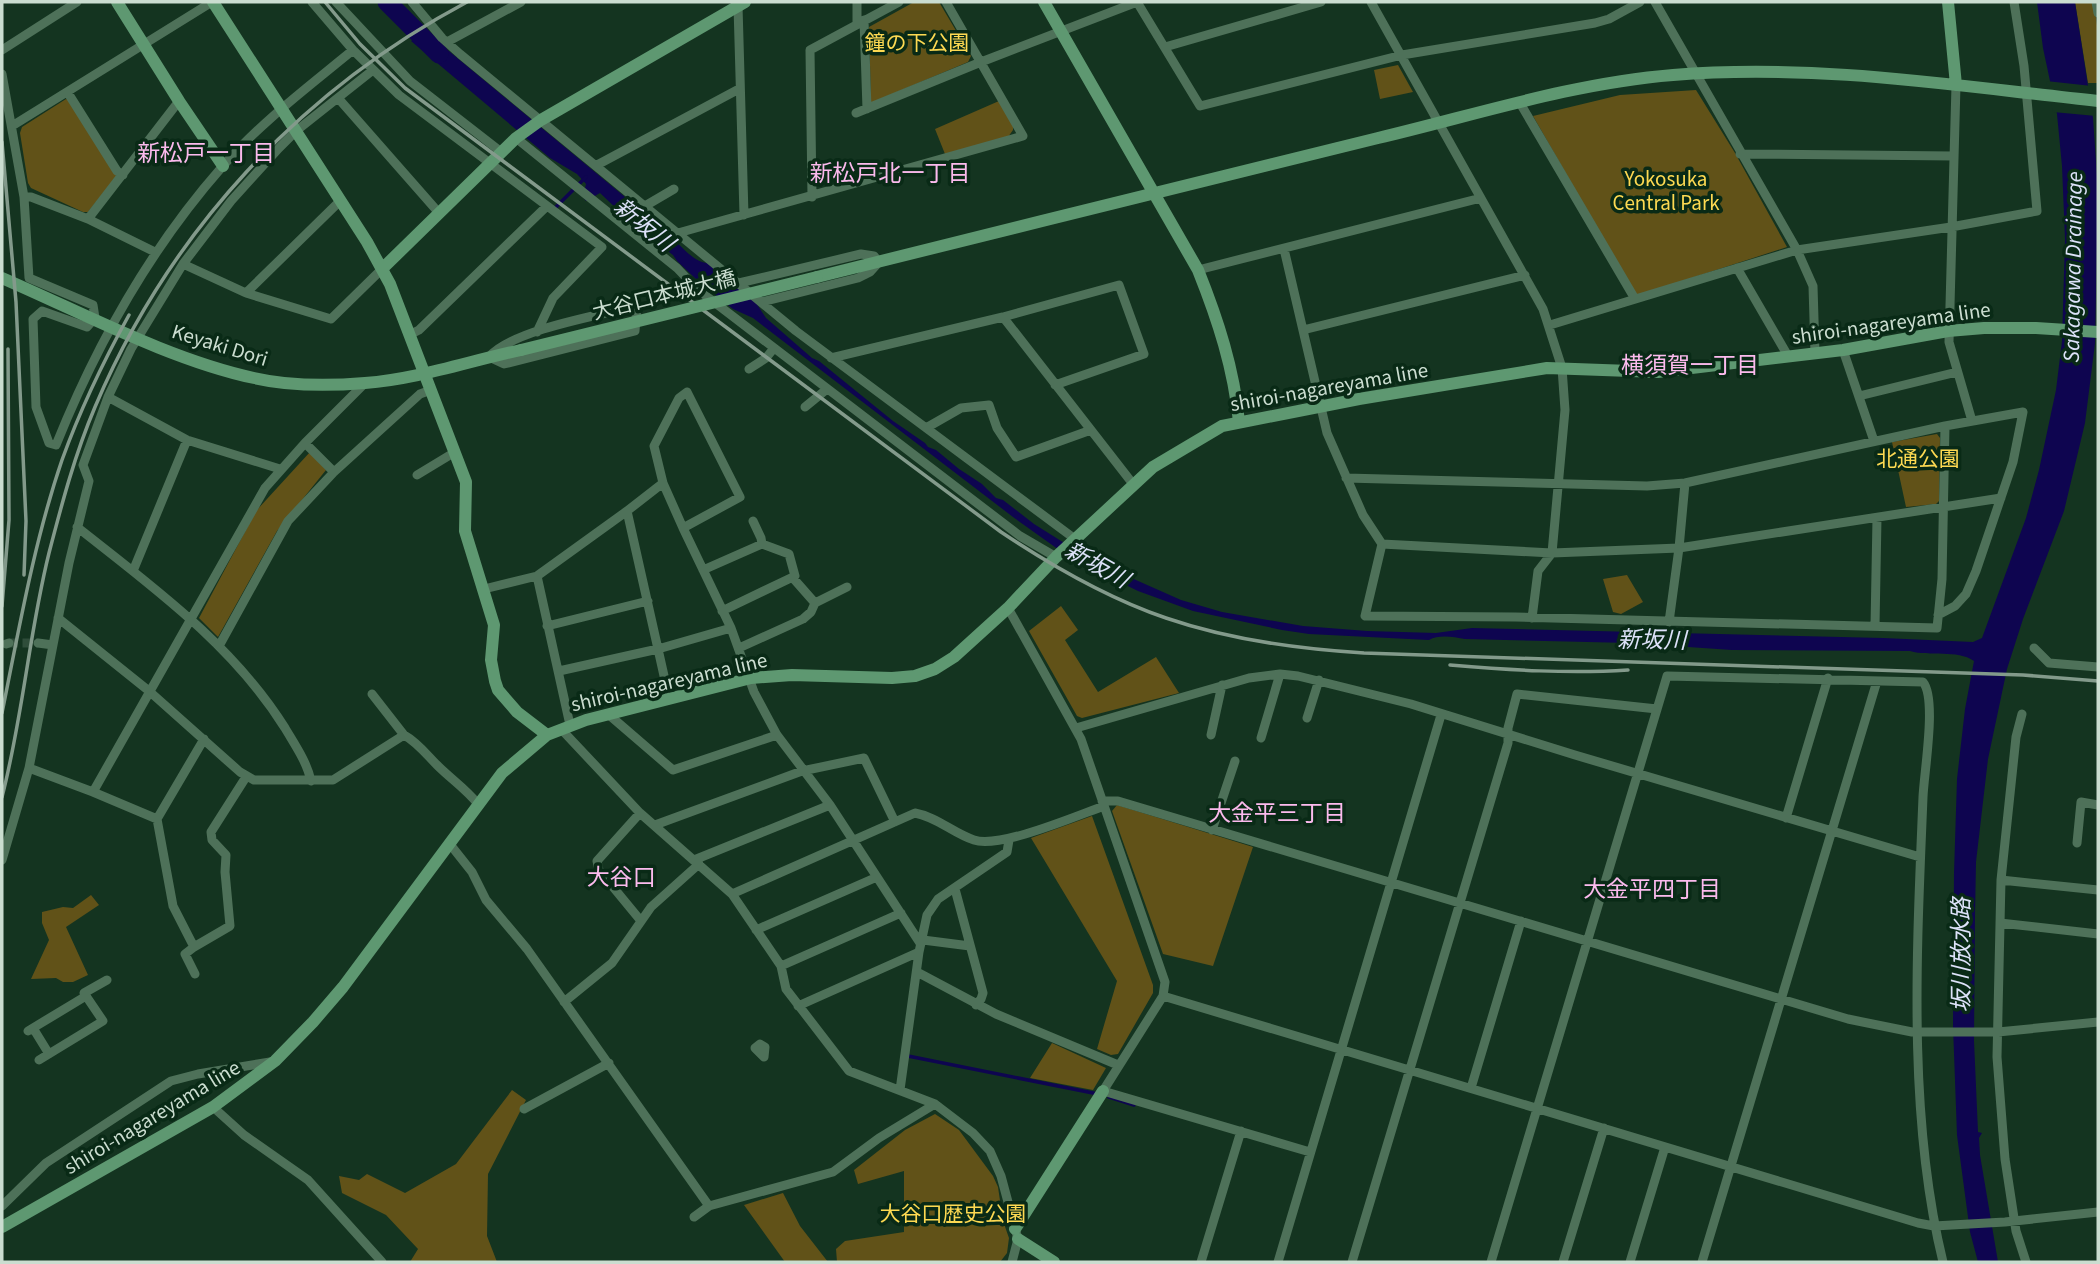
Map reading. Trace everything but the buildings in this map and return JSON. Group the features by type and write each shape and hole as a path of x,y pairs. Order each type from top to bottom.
{"street":[{"path":"2,50 77,2"},
{"path":"117,2 223,166"},
{"path":"12,126 213,2 383,268 411,334 466,482 465,531 494,625 491,660 498,690 517,712 547,735"},
{"path":"312,2 354,50 399,95 602,247 553,298 537,332"},
{"path":"336,2 410,81 500,151"},
{"path":"411,2 447,42 539,121 597,165 831,358 1073,541"},
{"path":"447,42 521,2"},
{"path":"857,2 861,22 867,109"},
{"path":"812,197 810,50 899,2"},
{"path":"678,233 1023,136 946,2"},
{"path":"1044,2 1198,270 1227,355 1239,422"},
{"path":"856,113 1137,2 1200,106 1402,55 1595,23 1609,19 1640,2"},
{"path":"1165,47 1321,2"},
{"path":"1655,2 1797,250 1813,286 1815,353"},
{"path":"1948,2 1956,85 1948,331 1972,421"},
{"path":"1550,325 1797,250 2037,211 2029,94 2014,2"},
{"path":"2096,2 2098,13"},
{"path":"183,264 246,293 331,319 517,137 539,121 738,4 744,215"},
{"path":"1376,4 1439,123 1525,275 1550,325 1562,368 1565,410 1552,552 1538,571 1532,618"},
{"path":"2,74 24,197 29,278 93,305 94,318 87,327 42,311 33,319 36,407 49,443 56,445 110,325 155,252 223,166 282,108 354,50"},
{"path":"2,860 29,768 58,618 89,481 83,465 108,397 138,337 183,264 231,201 296,131 373,70"},
{"name":"大谷口本城大橋","path":"521,350 1520,103 1628,80 1737,71 1806,72 2098,101"},
{"path":"597,165 739,89"},
{"path":"68,93 117,171 123,175"},
{"path":"338,98 439,213"},
{"path":"88,219 179,101"},
{"path":"1520,103 1634,299"},
{"path":"517,137 677,268 697,289 1020,536 1057,556"},
{"path":"1741,154 1954,156"},
{"path":"645,206 674,189"},
{"path":"24,197 31,197 88,219 155,252"},
{"path":"1198,270 1481,198"},
{"path":"246,293 341,201"},
{"path":"411,334 419,330 547,206"},
{"path":"1284,249 1326,433 1363,515 1382,544 1365,616 1937,628 1944,508 1945,426"},
{"path":"739,283 861,254 874,256 879,262 870,272 858,278 762,302"},
{"path":"1737,268 1788,356"},
{"path":"1303,330 1525,275"},
{"name":"Keyaki Dori","path":"2,278 201,362 253,378 280,382 365,383 425,373 521,350"},
{"path":"831,358 1003,317 1119,285 1144,354 1055,384"},
{"path":"637,306 635,331 504,364 489,357 497,347 537,332 637,306"},
{"path":"1003,317 1133,484"},
{"name":"shiroi-nagareyama line","path":"2,1227 213,1107 275,1061 342,987 478,804 515,760 547,735 608,714 751,678 792,675 892,678 915,676 935,669 954,657 1008,608 1057,556 1153,467 1222,426 1495,376 1562,368 1658,372 1815,353 1948,331 1984,328 2098,332"},
{"path":"749,369 766,358 774,348"},
{"path":"1843,349 1874,441"},
{"path":"1859,396 1957,372"},
{"path":"93,792 256,504 280,470 365,383"},
{"path":"805,407 827,389"},
{"path":"219,646 288,521 334,472 421,394 431,390"},
{"path":"683,528 740,498 687,392 679,398 654,446 663,484 683,528 722,611 731,628 754,692 776,736 831,805 921,945"},
{"path":"108,397 187,440 280,470"},
{"path":"926,428 961,408 989,405 996,428 1016,457 1091,430"},
{"path":"1346,478 1647,486 1685,483 1945,426 2023,412 2013,462 1966,594 1955,606 1938,615"},
{"path":"133,571 187,440"},
{"path":"305,443 334,472"},
{"path":"417,475 455,452"},
{"path":"1669,622 1685,483"},
{"path":"484,589 537,576 663,484"},
{"path":"1382,544 1552,552 1679,548 2001,498"},
{"path":"627,510 670,698"},
{"path":"1875,626 1877,518"},
{"path":"753,521 762,544"},
{"path":"78,527 190,618 219,646 279,718 309,770 312,781"},
{"path":"703,570 762,544 789,554 795,576 793,578"},
{"path":"537,576 559,671 566,727 640,813 732,894 781,966 786,989 849,1071 934,1104 973,1133 990,1151 998,1168 1016,1234 1054,1262"},
{"path":"793,578 815,603"},
{"path":"722,611 793,578"},
{"path":"739,648 803,619 811,612 815,603 847,587"},
{"path":"547,626 648,601"},
{"path":"1008,608 1076,728 1165,982 1163,996 1016,1234 1012,1262"},
{"path":"58,618 149,691 246,777 254,780 312,781 337,778 404,736"},
{"path":"559,671 659,649 731,628"},
{"path":"38,643 54,645"},
{"path":"2034,648 2049,663 2098,667"},
{"path":"1076,728 1248,678 1280,674 1319,680 1411,704 1920,857"},
{"path":"1261,738 1280,674"},
{"path":"1491,1262 1667,676 1923,682 1928,689 1930,720 1923,778 1920,857 1919,1032 1923,1129 1934,1226 1943,1262"},
{"path":"1786,818 1828,678"},
{"path":"1307,718 1319,680"},
{"path":"1702,1262 1877,681"},
{"path":"1211,735 1222,685"},
{"path":"372,694 404,736 411,739 464,787 478,804"},
{"path":"1352,1262 1508,743 1507,735 1517,694 1657,709"},
{"path":"608,714 673,770 776,736"},
{"path":"2022,714 2015,749 2001,880 1997,1057 2005,1159 2014,1221 2026,1262"},
{"path":"1278,1262 1441,715"},
{"path":"194,947 173,906 158,819 204,739"},
{"path":"654,825 802,771 864,758 895,822"},
{"path":"1212,830 1235,761"},
{"path":"29,768 158,819"},
{"path":"195,974 186,954 230,926 226,855 212,840 211,832 246,777"},
{"path":"732,894 915,813 929,816 975,841 988,843 1009,840 1103,804 1118,801 1848,1019 1919,1032 1998,1032 2098,1022"},
{"path":"2077,843 2081,802 2098,805"},
{"path":"564,1002 612,963 651,907 697,862 831,805"},
{"path":"640,813 597,861 599,870 641,921"},
{"path":"900,1090 921,945 930,909 938,899 1007,852 1009,840"},
{"path":"449,843 472,872 486,900 527,949 709,1206"},
{"path":"756,930 877,877"},
{"path":"2001,880 2098,890"},
{"path":"955,889 983,993 976,1005"},
{"path":"781,966 901,913"},
{"path":"1471,1088 1521,921"},
{"path":"2000,923 2098,934"},
{"path":"798,1006 921,945 970,946"},
{"path":"918,972 976,1005 1118,1065"},
{"path":"49,1054 31,1030 107,980"},
{"path":"39,1060 103,1021 86,996"},
{"path":"1163,996 1934,1226 2098,1212"},
{"path":"2,1206 47,1163 171,1081 198,1073 275,1061"},
{"path":"524,1109 609,1063"},
{"path":"1103,1090 1310,1152"},
{"path":"694,1217 709,1206 833,1172 879,1138 934,1104"},
{"path":"213,1107 244,1135 309,1180 382,1262"},
{"path":"1563,1262 1604,1128"},
{"path":"1200,1262 1241,1131"},
{"path":"1630,1262 1665,1147"}],"green space":[{"name":"鐘の下公園","path":"914,2 939,2 971,56 968,62 871,103 869,27"},
{"path":"2075,2 2094,2 2098,33 2098,83 2088,83"},
{"path":"1398,65 1413,92 1380,99 1374,70"},
{"name":"Yokosuka Central Park","path":"1696,90 1735,153 1787,247 1636,296 1533,116 1620,95"},
{"path":"66,99 116,172 116,177 88,212 31,188 28,183 20,133 22,127"},
{"path":"999,101 1013,125 1008,137 945,154 935,129"},
{"name":"北通公園","path":"1937,434 1940,438 1939,501 1936,504 1906,507 1892,442"},
{"path":"310,452 326,470 277,531 218,637 199,618 256,511"},
{"path":"1627,575 1643,602 1621,614 1613,612 1603,579"},
{"path":"1061,606 1078,630 1065,640 1098,692 1156,657 1179,693 1082,718 1077,716 1029,631"},
{"path":"1117,805 1253,847 1213,966 1163,954 1112,811"},
{"path":"1092,816 1153,985 1153,993 1118,1054 1111,1055 1097,1049 1117,981 1031,838"},
{"path":"91,895 99,905 66,927 88,975 73,982 63,982 56,978 31,979 49,940 42,923 42,912 63,907 73,908"},
{"path":"1052,1043 1106,1068 1093,1090 1030,1078"},
{"path":"512,1090 526,1100 488,1174 487,1236 497,1262 410,1262 418,1249 386,1215 342,1193 339,1176 359,1180 367,1174 405,1193 456,1164"},
{"name":"大谷口歴史公園","path":"935,1114 959,1130 993,1176 1009,1238 1007,1253 1000,1262 837,1262 836,1249 845,1241 904,1232 904,1171 858,1184 854,1170 905,1130"},
{"path":"783,1193 800,1226 828,1262 785,1262 744,1205"}],"water":[{"path":"2037,2 2075,2 2093,118 2098,191 2095,343 2085,423 2064,511 2007,669 1988,759 1976,862 1974,1041 1978,1132 1982,1133 1979,1138 1980,1155 1998,1262 1978,1262 1970,1232 1957,1135 1953,1026 1957,779 1974,661 1960,655 1910,651 1732,650 1630,643 1465,639 1447,636 1429,640 1309,634 1193,611 1138,591 1069,557 1013,517 753,318 733,309 697,280 673,255 638,229 600,193 586,201 583,197 586,184 577,174 550,158 411,41 426,32 625,197 629,206 639,207 648,213 691,256 707,263 756,303 766,318 812,358 928,447 982,484 996,498 1003,500 1034,524 1093,561 1181,600 1222,612 1303,626 1367,631 1436,633 1472,628 1973,642 1982,638 2026,518 2056,390 2062,341 2065,239 2062,166 2057,114 2043,48"}],"pier":[{"path":"2046,81 2092,86 2096,116 2053,112"}],"waterway":[{"name":"新坂川","path":"387,2 439,54"},
{"path":"555,208 586,177"},
{"path":"908,1056 1098,1094"},
{"path":"1109,1097 1134,1105"}],"tunnel":[{"path":"9,643 38,643"}],"railway":[{"path":"325,2 360,44 405,88 1001,532 1080,580 1144,610 1190,626 1239,638 1364,653 2023,675 2098,681"},
{"path":"2,797 42,583 59,516 88,425 125,343 161,282 201,225 246,172 295,123 349,78 406,38 467,2"},
{"path":"2,142 16,302 26,521 24,575"},
{"path":"2,713 28,586 52,491 84,405 129,315"},
{"path":"2,606 9,520 8,349"},
{"path":"1450,665 1539,671 1628,670"}],"district":[{"name":"新松戸一丁目","path":"206,153"},
{"name":"新松戸北一丁目","path":"890,173"},
{"name":"横須賀一丁目","path":"1690,365"},
{"name":"大金平三丁目","path":"1277,813"},
{"name":"大谷口","path":"621,877"},
{"name":"大金平四丁目","path":"1652,889"}],"water label":[{"name":"Sakagawa Drainage","path":"2073,267"},
{"name":"坂川放水路","path":"1961,955"}]}
